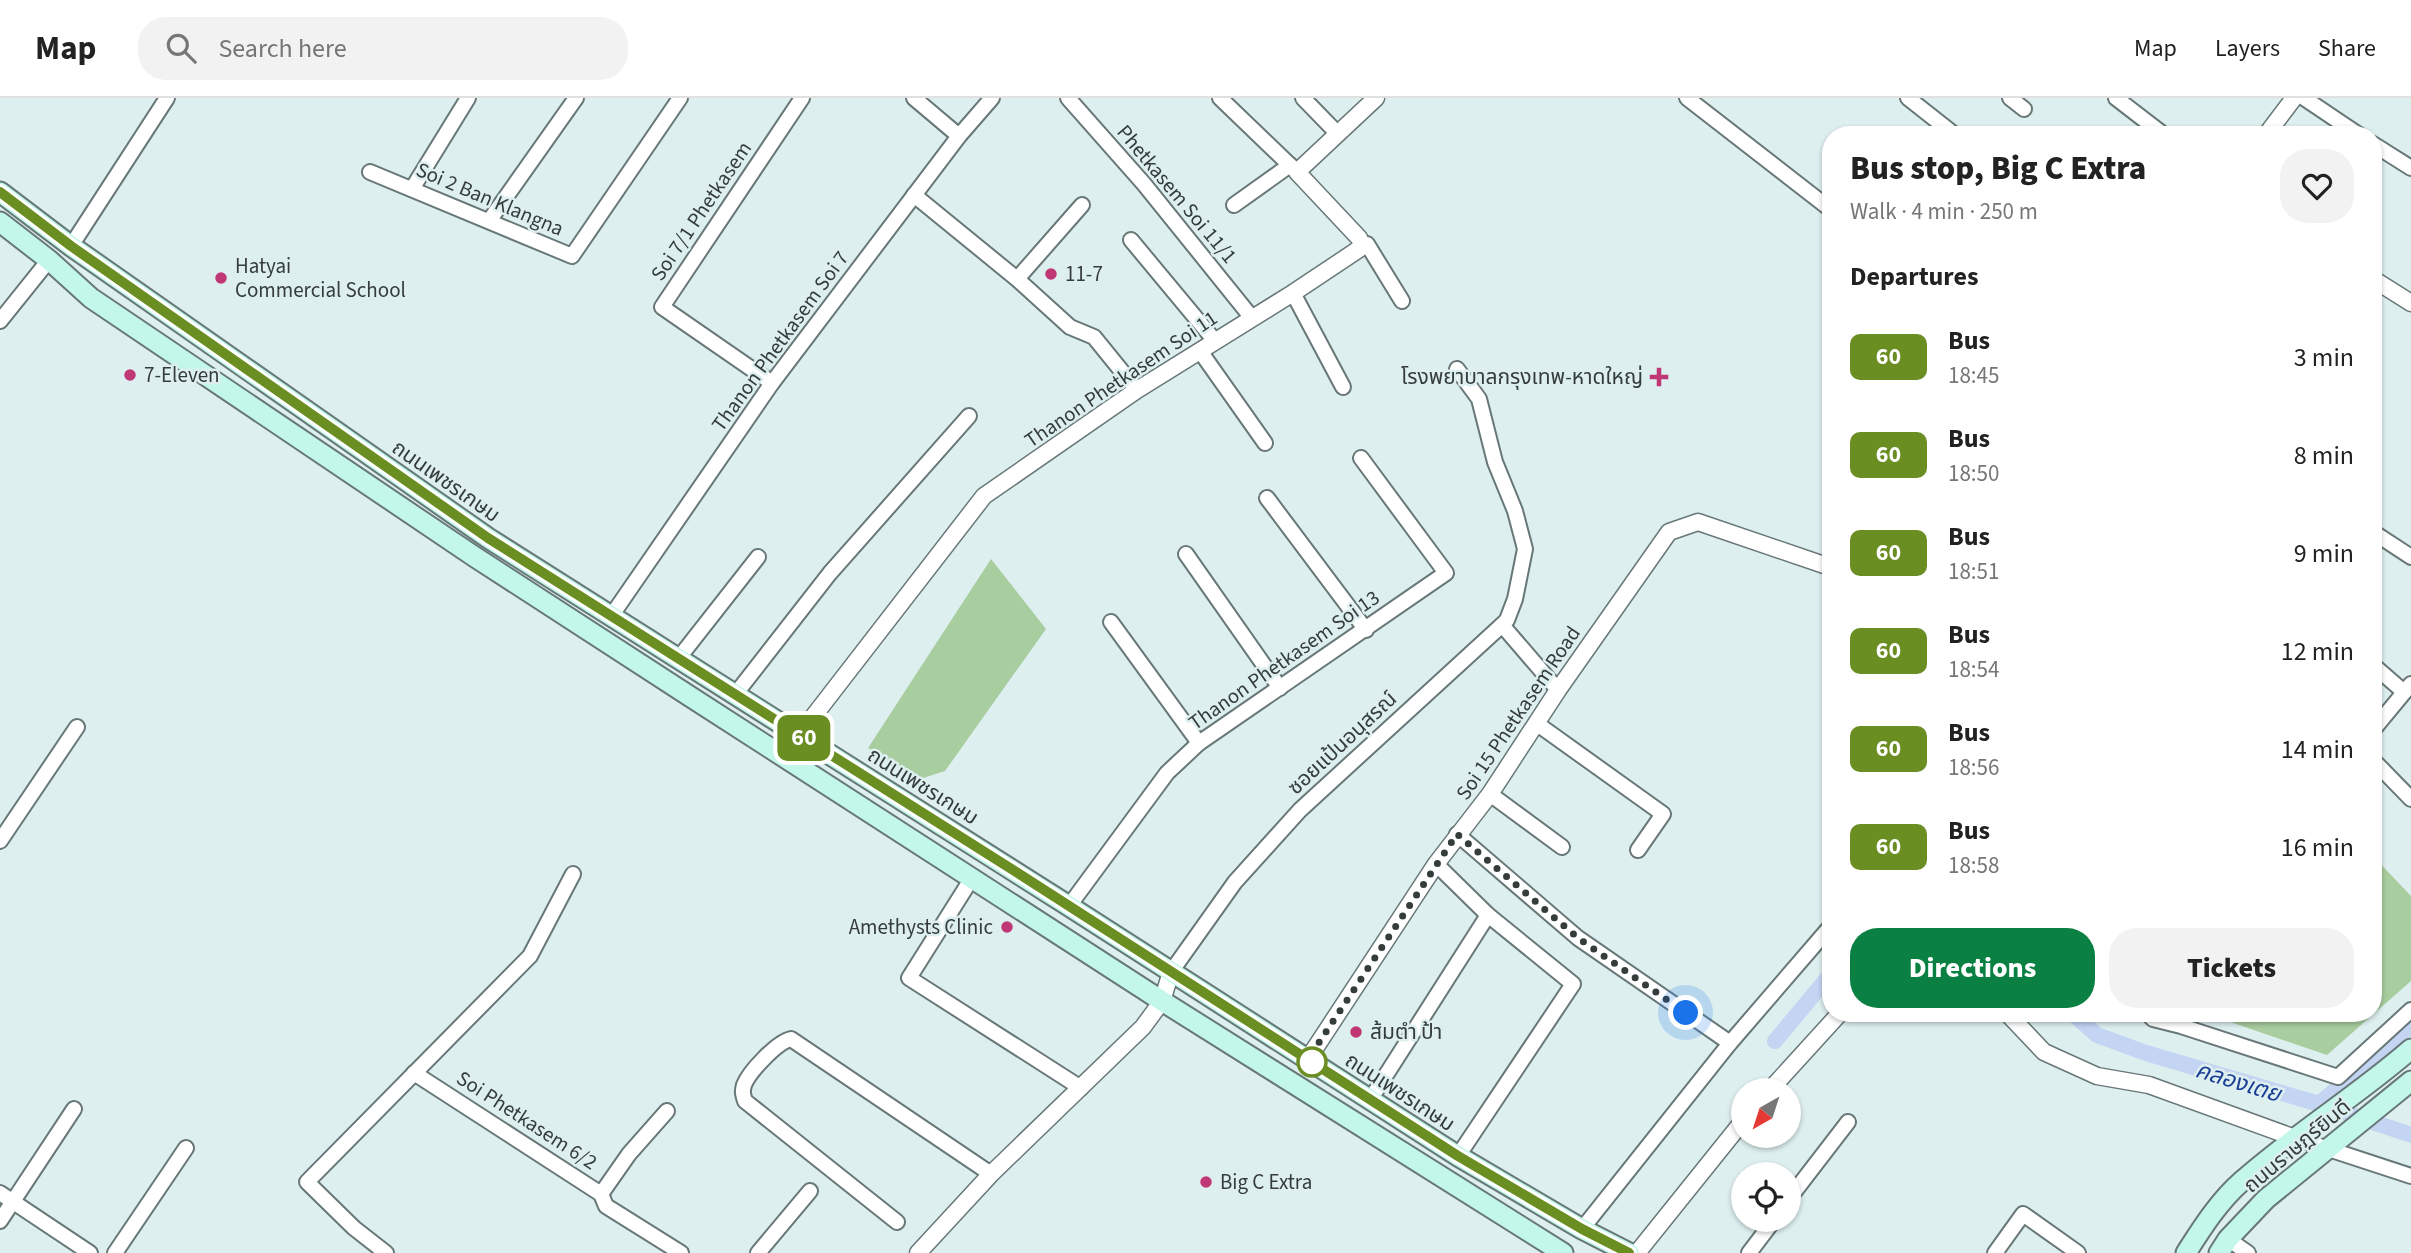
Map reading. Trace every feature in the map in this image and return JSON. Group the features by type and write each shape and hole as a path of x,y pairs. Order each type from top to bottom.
{"main road":[{"name":"ถนนเพชรเกษม","path":"0,192 71,246 488,538 1458,1156 1582,1229 1629,1253"},
{"path":"0,222 49,260 91,298 475,557 1162,1001 1561,1253"},
{"path":"475,557 488,538"},
{"name":"ถนนราษฎร์ยินดี","path":"2186,1253 2209,1219 2240,1183 2295,1138 2381,1076 2411,1049"},
{"name":"ถนนราษฎร์ยินดี","path":"2223,1246 2266,1199 2326,1149 2408,1088"}],"street":[{"path":"411,189 468,98"},
{"path":"489,220 576,98"},
{"name":"Soi 2 Ban Klangna","path":"370,172 572,256 680,98"},
{"name":"Soi 7/1 Phetkasem","path":"772,383 662,307 802,98"},
{"path":"914,98 959,136"},
{"name":"Thanon Phetkasem Soi 7","path":"612,615 772,383 959,136 992,98"},
{"name":"Phetkasem Soi 11/1","path":"1068,98 1144,184 1252,318"},
{"path":"1220,98 1294,169 1359,238 1362,245 1367,244 1402,301"},
{"path":"1303,98 1337,134"},
{"path":"1234,205 1294,169 1376,98"},
{"path":"1687,98 1822,203"},
{"path":"1908,98 1944,126"},
{"path":"2010,98 2024,109"},
{"path":"2116,98 2152,126"},
{"path":"2273,126 2294,98"},
{"path":"2304,98 2345,126"},
{"path":"71,246 161,100"},
{"path":"2382,150 2411,168"},
{"path":"914,195 1017,279 1070,327 1094,337 1136,390"},
{"path":"1017,279 1082,205"},
{"path":"1131,240 1215,341"},
{"name":"Thanon Phetkasem Soi 11","path":"800,735 985,496 1136,390 1367,244"},
{"path":"0,321 49,260"},
{"path":"2382,285 2411,303"},
{"path":"1293,293 1343,387"},
{"path":"1200,351 1265,443"},
{"path":"1457,369 1479,399 1495,462 1516,512 1525,549 1515,599 1507,620 1502,625 1558,690"},
{"path":"734,696 830,573 969,416"},
{"name":"Thanon Phetkasem Soi 13","path":"1069,906 1167,773 1199,743 1446,573 1361,458"},
{"path":"1267,498 1366,629"},
{"name":"Soi 15 Phetkasem Road","path":"1308,1059 1436,864 1490,794 1558,690 1669,532 1698,522 1822,564"},
{"path":"2382,538 2411,557"},
{"path":"1186,554 1280,688"},
{"path":"678,660 758,557"},
{"path":"1111,622 1199,743"},
{"name":"ซอยแป้นอนุสรณ์","path":"1171,972 1235,882 1300,810 1502,625"},
{"path":"2382,671 2407,688 2382,719"},
{"path":"1536,723 1663,814 1638,850"},
{"path":"0,841 76,727"},
{"path":"2382,769 2411,799"},
{"path":"1490,794 1562,847"},
{"path":"1457,834 1578,938 1730,1043"},
{"path":"1436,864 1488,915 1573,984 1458,1156"},
{"path":"386,1253 354,1228 307,1182 530,956 573,874"},
{"path":"972,878 909,978 1081,1088"},
{"path":"1370,1100 1488,915"},
{"path":"1582,1229 1730,1043 1822,936"},
{"path":"918,1253 991,1174 1143,1027 1162,1001 1171,972"},
{"path":"2165,1022 2338,1077 2411,1010"},
{"path":"1781,1078 1832,1022"},
{"path":"2016,1022 2044,1052 2097,1076 2149,1086 2326,1149 2411,1175"},
{"path":"897,1222 745,1101 742,1093 745,1083 784,1041 791,1039 991,1174"},
{"name":"Soi Phetkasem 6/2","path":"415,1073 601,1194 606,1206 681,1253"},
{"path":"2381,1076 2408,1088"},
{"path":"0,1221 6,1198 74,1108"},
{"path":"601,1194 629,1154 667,1111"},
{"path":"1801,1183 1848,1122"},
{"path":"1637,1253 1731,1136"},
{"path":"115,1253 186,1149"},
{"path":"758,1253 810,1191"},
{"path":"6,1198 90,1253"},
{"path":"1995,1253 2024,1214 2078,1253"},
{"path":"1749,1253 1765,1232"},
{"path":"2223,1246 2248,1253"}],"green space":[{"path":"991,559 1046,629 945,771 920,779 868,748"},
{"path":"2382,865 2411,896 2411,981 2382,1007"},
{"path":"2230,1022 2364,1022 2327,1055"}],"waterway":[{"name":"คลองเตย","path":"1775,1041 1822,985"},
{"name":"คลองเตย","path":"2082,1022 2097,1035 2146,1053 2319,1104 2411,1135"},
{"path":"2319,1104 2411,1025"}],"bus line":[{"name":"60","path":"0,192 71,246 488,538 1024,877 1458,1156 1582,1229 1629,1253"}],"place":[{"name":"11-7","path":"1051,274"},
{"name":"Hatyai Commercial School","path":"221,278"},
{"name":"7-Eleven","path":"130,375"},
{"name":"โรงพยาบาลกรุงเทพ-หาดใหญ่","path":"1659,377"},
{"name":"Amethysts Clinic","path":"1007,927"},
{"name":"ส้มตำ ป้า","path":"1356,1032"},
{"name":"Big C Extra","path":"1206,1182"}],"route":[{"path":"1312,1062 1308,1059 1457,834 1578,938 1686,1013"}]}
